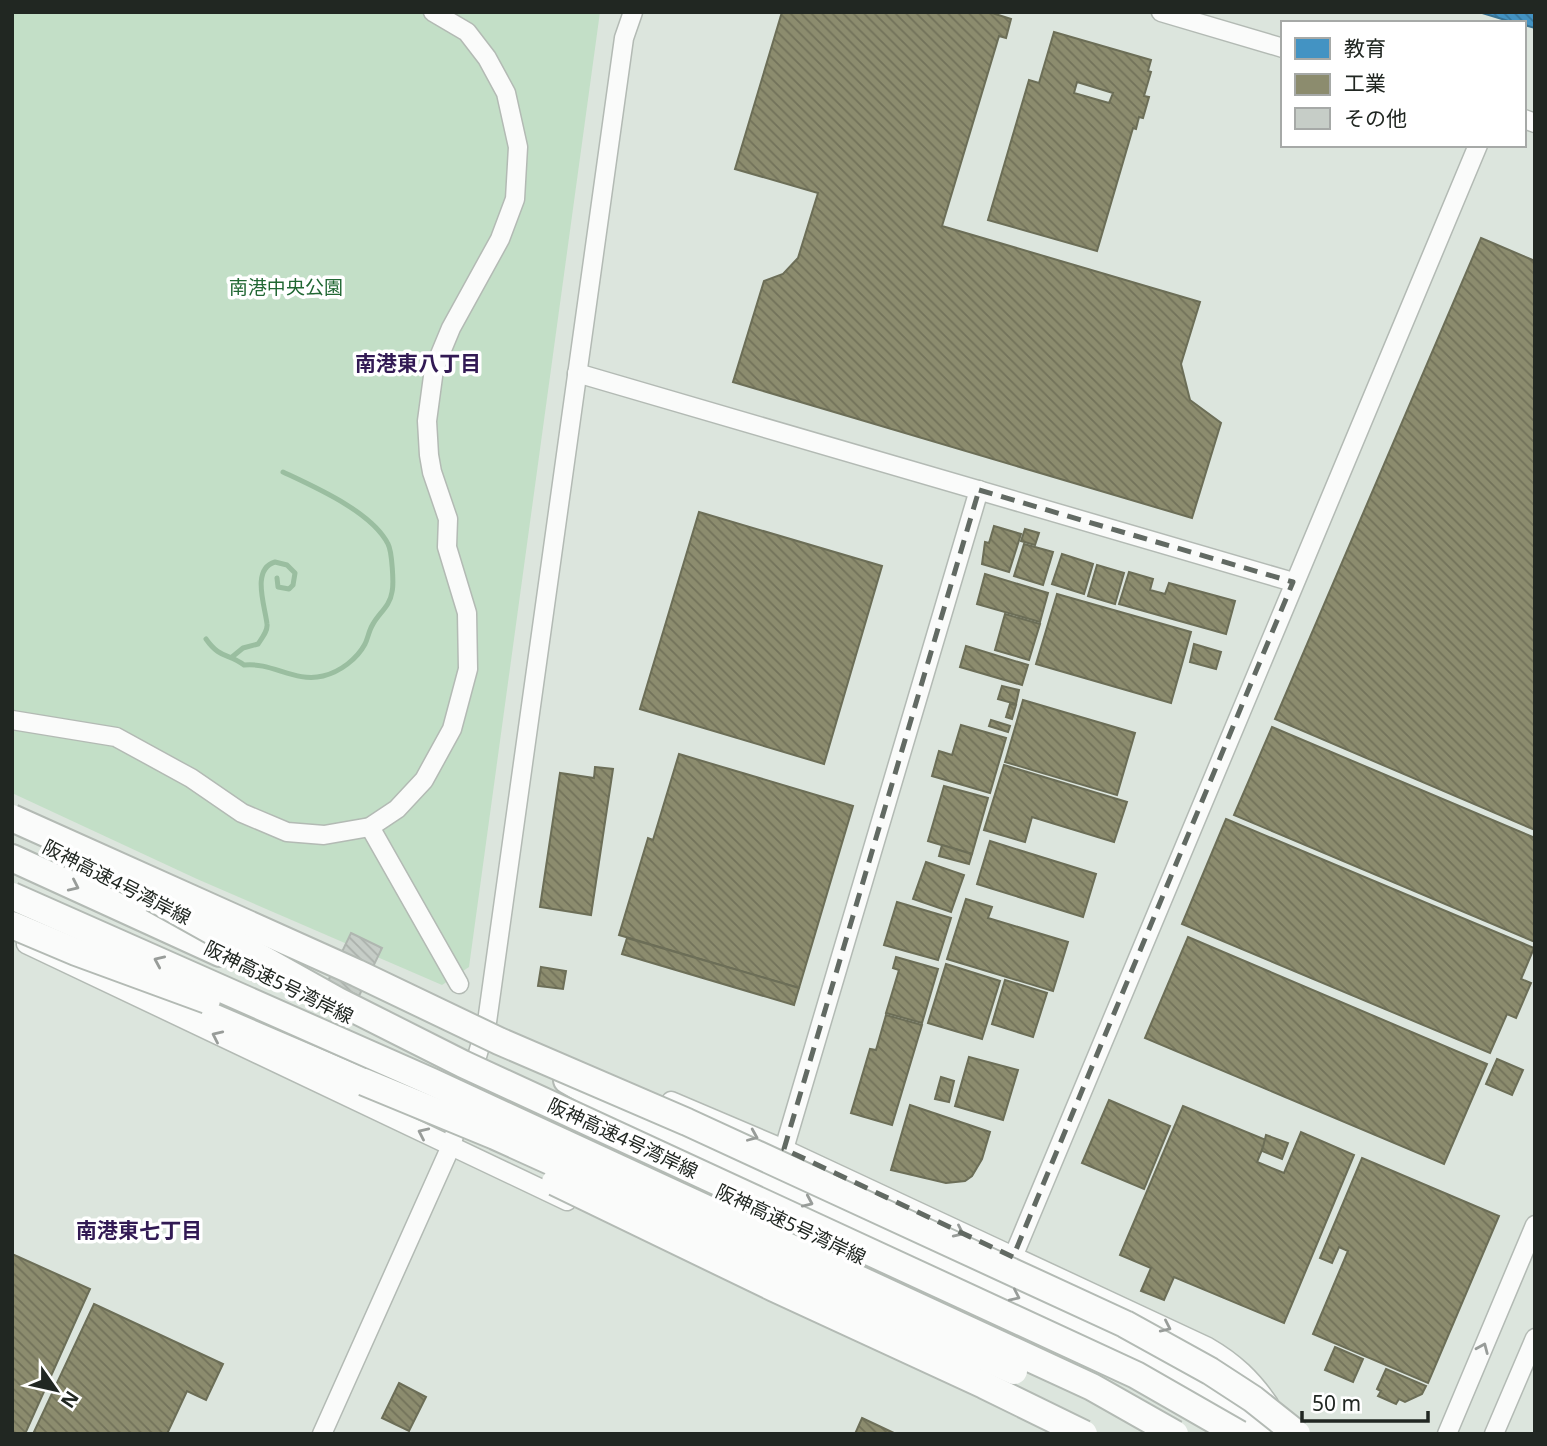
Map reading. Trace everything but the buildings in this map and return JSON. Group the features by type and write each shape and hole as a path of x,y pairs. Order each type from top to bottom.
{"highway":[{"path":"12,818 493,1032 1125,1324 1210,1371 1253,1399 1297,1434"},
{"name":"阪神高速4号湾岸線","path":"12,831 162,902 327,995 463,1064 1136,1376 1239,1434"},
{"name":"阪神高速5号湾岸線","path":"12,858 219,953 459,1070 1133,1382 1226,1434"},
{"name":"阪神高速5号湾岸線","path":"12,896 533,1129 1092,1388 1175,1434"},
{"path":"15,934 495,1136 1027,1377 1163,1434"},
{"name":"阪神高速4号湾岸線","path":"15,934 76,952 316,1041 429,1089 1087,1393 1163,1434"},
{"path":"493,1032 678,1144 1142,1355 1227,1403 1268,1434"},
{"path":"364,1082 509,1160 1084,1434"}],"street":[{"path":"12,720 116,737 191,778 242,813 287,832 324,835 370,827 397,809 424,780 452,729 468,669 467,613 447,547 448,519 432,472 427,421 434,369 452,328 500,239 515,199 518,147 506,93 487,58 467,32 433,12"},
{"path":"622,12 624,38"},
{"path":"322,1434 451,1146 493,1032 577,373 624,38 633,12"},
{"path":"1161,12 1281,47"},
{"path":"1013,1257 1477,147"},
{"path":"577,373 1293,582"},
{"path":"784,1149 979,490"},
{"path":"12,807 341,954"},
{"path":"370,827 459,984"},
{"path":"15,934 139,1000 1061,1434"},
{"path":"372,969 493,1032 784,1149 1208,1346 1234,1363 1256,1385 1269,1404 1280,1434"},
{"path":"1447,1434 1535,1225"},
{"path":"1494,1434 1535,1338"}],"highlighted area":[{"path":"979,490 1293,582 1013,1257 784,1149"}],"green space":[{"name":"南港中央公園","path":"12,12 600,12 469,967 442,985 197,879 12,793"}],"waterway":[{"path":"206,639 220,653 244,665 264,666 303,677 323,676 353,660 391,597 392,560 388,544 380,532 342,502 283,472"},
{"path":"232,657 243,648 258,644 266,632 261,589 263,572 275,562 287,565 295,573 293,585 289,589 278,587 277,578"}],"district":[{"name":"南港東八丁目","path":"418,363"},
{"name":"南港東七丁目","path":"139,1230"}]}
